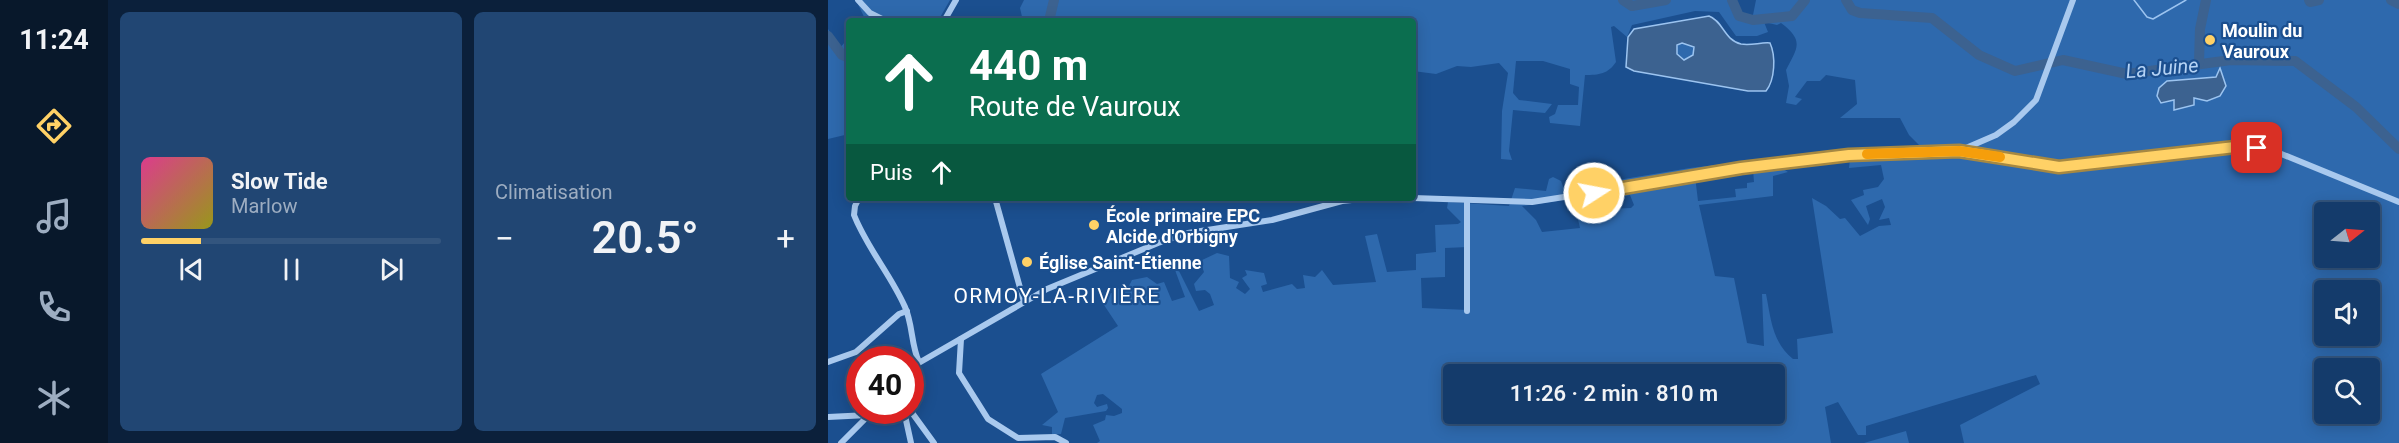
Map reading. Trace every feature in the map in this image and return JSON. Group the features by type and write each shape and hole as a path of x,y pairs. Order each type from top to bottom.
{"street":[{"path":"858,0 870,14 879,18"},
{"path":"946,18 956,0"},
{"path":"1959,151 1996,135 2014,122 2036,100 2073,0"},
{"path":"1416,198 1532,202 1807,159 1959,151 2059,167 2210,152 2235,147 2278,153 2399,202"},
{"path":"1467,200 1467,311"},
{"path":"858,201 854,211 857,222 907,311 914,346"},
{"path":"996,201 1024,302"},
{"path":"924,359 1024,302 1065,282 1188,233 1249,224 1342,201"},
{"path":"828,362 856,352 907,311"},
{"path":"961,339 959,373 988,418 1018,438 1055,437 1066,443"},
{"path":"828,417 846,417"},
{"path":"841,443 860,424"},
{"path":"907,424 911,443"},
{"path":"920,424 934,443"}],"shaded area":[{"path":"856,0 950,0 940,18 865,18"},
{"path":"1024,0 1732,0 1739,16 1752,20 1756,0 2399,0 2399,443 1964,443 1960,425 2040,384 2036,375 1866,426 1866,435 1858,435 1838,402 1825,407 1831,443 1097,443 1100,441 1093,425 1105,420 1106,415 1114,416 1122,413 1122,409 1103,394 1097,395 1094,403 1097,407 1107,404 1106,411 1065,418 1061,434 1052,434 1052,427 1042,425 1058,412 1041,374 1118,326 1100,299 1105,293 1113,293 1116,289 1129,286 1132,280 1147,277 1157,284 1164,282 1172,301 1185,297 1175,270 1178,269 1199,311 1214,305 1210,294 1205,290 1196,291 1194,284 1204,272 1200,261 1217,253 1229,256 1230,278 1239,282 1236,288 1245,294 1250,289 1242,278 1247,275 1245,270 1264,273 1267,284 1261,286 1263,292 1292,284 1297,289 1305,288 1303,275 1315,277 1322,270 1333,285 1376,282 1365,236 1377,234 1387,272 1416,270 1416,254 1436,252 1435,225 1461,222 1447,208 1448,202 1509,206 1515,188 1546,191 1549,179 1553,177 1561,181 1564,189 1690,168 1767,159 1788,172 1773,176 1773,196 1699,205 1715,276 1734,278 1747,343 1764,346 1762,294 1766,294 1777,338 1793,359 1798,359 1797,339 1833,333 1812,198 1826,206 1840,219 1845,218 1860,236 1879,226 1891,225 1889,218 1879,220 1885,207 1882,199 1866,206 1870,219 1868,225 1851,200 1864,195 1863,190 1878,187 1884,179 1881,165 1849,168 1850,159 1929,155 1909,135 1900,118 1840,118 1857,104 1855,80 1826,75 1820,81 1807,81 1795,97 1802,99 1796,105 1786,103 1789,86 1786,70 1797,45 1789,29 1781,23 1777,25 1764,22 1768,32 1757,36 1736,36 1719,12 1695,11 1632,25 1627,37 1614,26 1611,27 1616,62 1603,73 1585,75 1580,126 1550,123 1549,117 1555,114 1558,105 1578,105 1579,87 1570,84 1570,69 1543,61 1516,61 1513,93 1519,100 1552,104 1545,113 1513,110 1509,151 1512,160 1501,159 1502,111 1508,73 1499,63 1471,67 1457,66 1436,74 1416,71 1416,18 1022,18 1020,8","holes":["1753,170 1754,182 1747,183 1747,188 1735,189 1736,197 1698,201 1695,176","1630,195 1634,205 1631,208 1605,209 1593,213 1582,210 1577,215 1580,228 1542,232 1536,220 1522,206 1579,198 1591,204","1468,247 1468,310 1422,308 1421,278 1445,277 1445,248"]},
{"path":"1709,16 1714,18 1735,42 1741,44 1770,43 1774,61 1769,86 1766,91 1748,91 1634,71 1626,67 1628,37 1634,29","holes":["1682,43 1694,47 1693,55 1684,60 1677,54 1677,45"]},
{"path":"828,29 840,48 846,41 846,135 828,139"},
{"path":"1685,42 1691,45 1694,51 1691,57 1685,60 1679,57 1676,51 1679,45"},
{"path":"2220,68 2226,86 2220,96 2207,101 2194,98 2194,105 2174,110 2174,100 2161,103 2157,96 2159,88 2167,81 2216,77"},
{"path":"1906,431 1909,443 1864,443"}],"waterway":[{"name":"La Juine","path":"1050,18 1054,0"},
{"name":"La Juine","path":"1623,0 1632,6 1666,0"},
{"name":"La Juine","path":"1732,0 1739,16 1753,20 1792,16 1805,0"},
{"name":"La Juine","path":"1846,0 1852,10 1860,13 1932,18 1979,55 2015,71 2063,60 2127,74 2231,60 2295,61 2356,107 2399,149"},
{"path":"2134,0 2147,17 2153,19 2186,0"},
{"path":"2199,63 2200,29 2206,0"},
{"path":"2309,0 2310,2 2319,0"},
{"path":"2391,0 2399,4"},
{"name":"La Juine","path":"828,36 842,55 846,57"}],"slow traffic":[{"path":"1867,154 1959,151 2000,157"}],"place":[{"name":"Moulin du Vauroux","path":"2210,40"},
{"name":"École primaire EPC Alcide d'Orbigny","path":"1094,225"},
{"name":"Église Saint-Étienne","path":"1027,262"}],"district":[{"name":"ORMOY-LA-RIVIÈRE","path":"1057,296"}],"route":[{"path":"1594,193 1741,168 1849,155 1959,151 2059,167 2210,152 2235,147 2257,148"}]}
